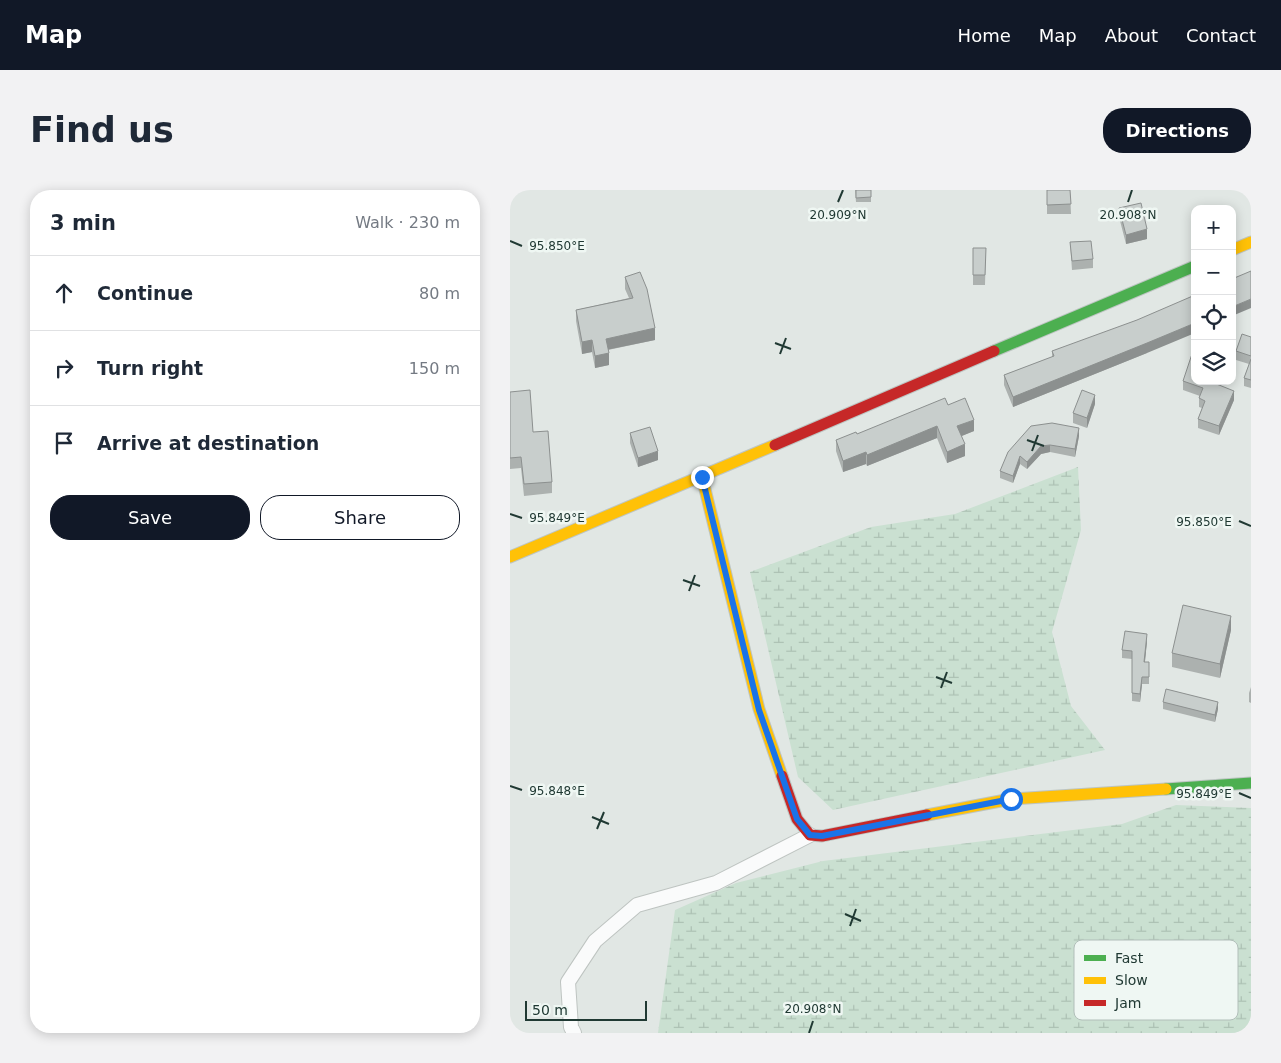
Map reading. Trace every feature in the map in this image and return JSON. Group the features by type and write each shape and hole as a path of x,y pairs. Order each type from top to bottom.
{"street":[{"path":"1236,248 1251,242"},
{"path":"510,557 1191,268"},
{"path":"702,477 759,710 797,819 810,835"},
{"path":"574,1033 571,1027 568,982 595,940 637,905 716,883 810,835 822,836 1011,799 1251,783"}],"green space":[{"path":"1078,467 1081,530 1052,632 1071,706 1105,750 833,810 798,777 750,572 871,527 955,514"},
{"path":"1176,805 1251,808 1251,1033 658,1033 675,910 736,883 823,861 1122,824"}],"building":[{"path":"856,190 871,190 871,197 856,198"},
{"path":"1047,190 1070,190 1071,204 1047,205"},
{"path":"1141,203 1147,229 1126,235 1119,208"},
{"path":"1091,241 1093,259 1072,261 1070,242"},
{"path":"973,248 986,248 985,275 973,275"},
{"path":"1251,271 1251,299 1236,305 1236,295 1236,277"},
{"path":"640,272 647,289 655,328 606,339 609,353 595,356 592,340 582,342 576,310 633,298 625,277"},
{"path":"1191,297 1191,325 1013,397 1004,375 1054,356 1052,351 1137,320"},
{"path":"1242,334 1251,337 1251,356 1236,351"},
{"path":"1191,357 1191,384 1183,381"},
{"path":"1251,359 1251,380 1244,378"},
{"path":"1194,385 1219,385 1234,391 1219,426 1198,419 1205,401 1199,398 1203,388"},
{"path":"530,390 533,432 548,431 552,482 524,484 521,457 510,458 510,392"},
{"path":"1082,390 1095,395 1087,418 1073,413"},
{"path":"945,398 948,405 965,398 974,420 957,426 965,444 947,452 937,426 867,455 866,452 843,461 836,440 856,432 857,434"},
{"path":"1052,423 1079,428 1075,449 1050,445 1041,446 1027,462 1020,456 1013,476 1000,471 1008,452 1031,426"},
{"path":"650,427 658,451 638,458 630,433"},
{"path":"1183,605 1231,616 1220,664 1172,653"},
{"path":"1125,631 1147,634 1144,662 1149,662 1149,677 1142,677 1140,694 1132,693 1132,651 1122,650"},
{"path":"1166,689 1218,702 1215,715 1163,702"}],"traffic: fast":[{"path":"994,351 1191,268"},
{"path":"1166,789 1251,783"}],"traffic: slow":[{"path":"1236,248 1251,242"},
{"path":"510,557 775,445"},
{"path":"702,477 759,709 782,776"},
{"path":"927,815 1011,799 1166,789"}],"traffic: jam":[{"path":"775,445 994,351"},
{"path":"782,776 797,819 810,835 822,836 927,815"}],"route":[{"path":"702,477 759,710 797,819 810,835 822,836 1011,799"}]}
